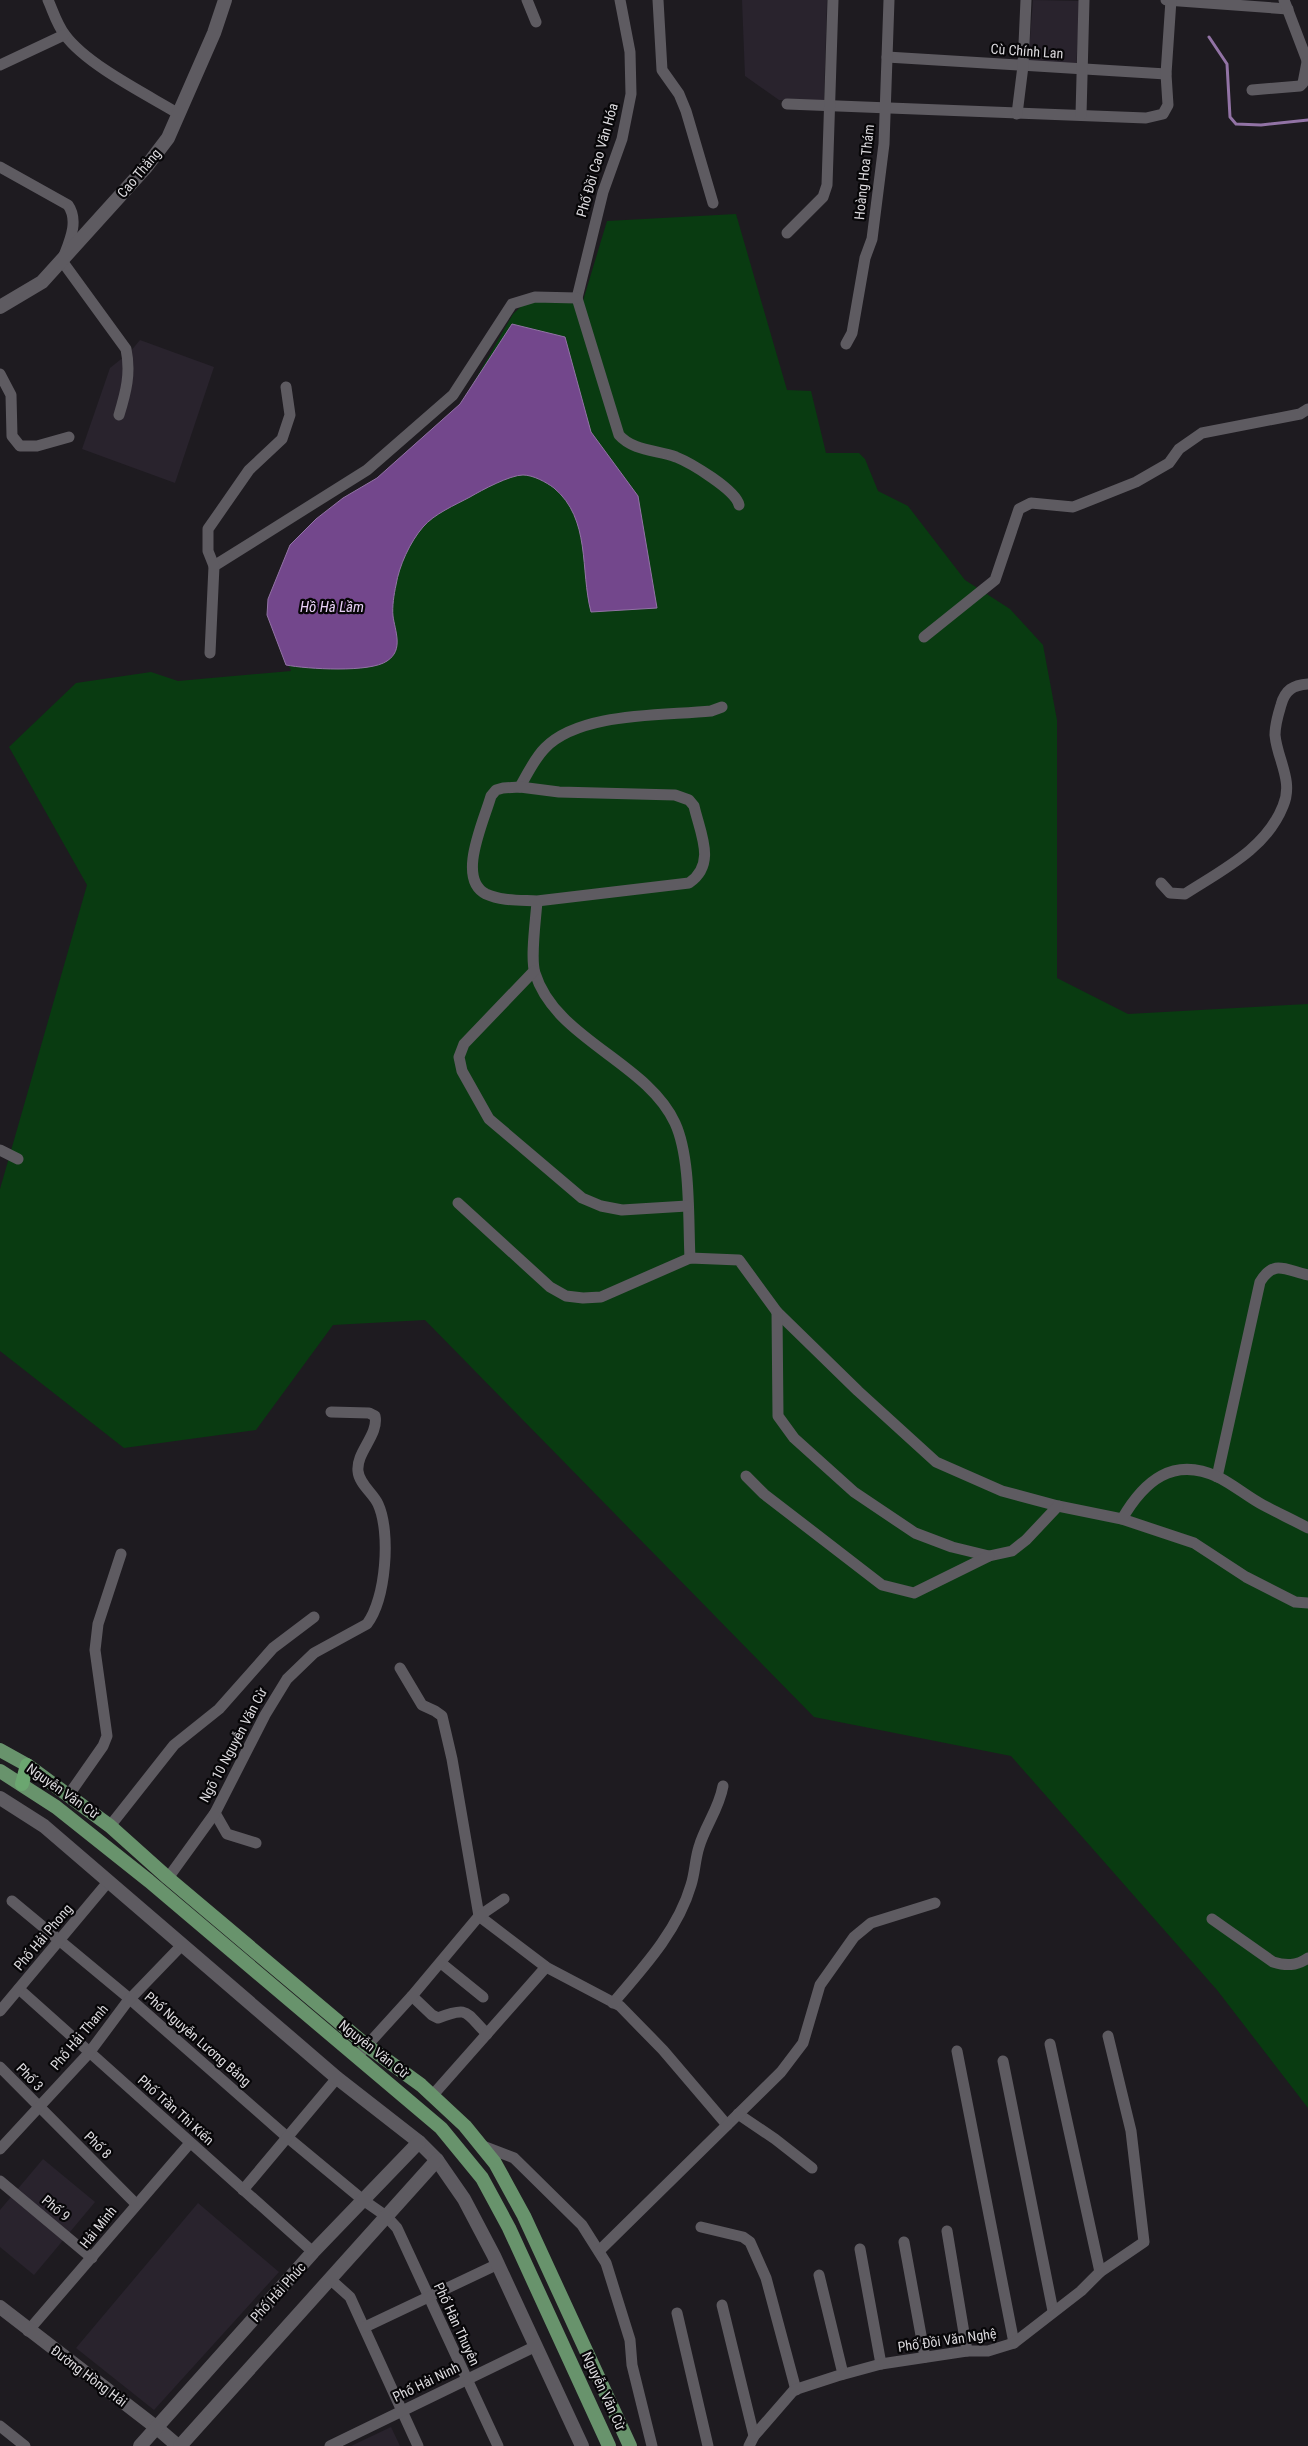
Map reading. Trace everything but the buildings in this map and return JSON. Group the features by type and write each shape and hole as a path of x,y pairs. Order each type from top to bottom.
{"highway":[{"path":"22,1784 27,1765"}],"main road":[{"name":"Nguyễn Văn Cừ","path":"0,1750 27,1765 110,1826 168,1878 366,2045 432,2096 465,2126 495,2163 524,2216 630,2446"},
{"name":"Nguyễn Văn Cừ","path":"0,1771 56,1807 149,1880 356,2058 441,2128 482,2178 509,2228 609,2446"}],"street":[{"path":"48,0 64,35 101,66 179,114"},
{"name":"Cao Thắng","path":"0,307 42,282 146,167 168,138 214,33 225,0"},
{"path":"527,0 536,22"},
{"name":"Phố Đồi Cao Văn Hóa","path":"577,298 602,192 622,139 631,94 630,52 620,0"},
{"path":"658,0 662,70 678,94 686,111 713,203"},
{"path":"787,233 826,191 833,0"},
{"name":"Hoàng Hoa Thám","path":"846,344 852,333 865,258 872,239 884,144 889,0"},
{"path":"1017,114 1023,66 1026,0"},
{"path":"1081,115 1084,0"},
{"path":"1166,0 1286,5 1307,62 1303,83 1300,86 1252,90"},
{"path":"787,104 885,106 1017,114 1146,118 1163,114 1168,105 1166,74 1171,0"},
{"path":"0,66 64,35"},
{"name":"Cù Chính Lan","path":"887,57 1166,74"},
{"path":"0,167 68,205 72,210 74,224 62,261 126,349 130,366 128,385 119,416"},
{"path":"214,566 367,470 453,395 512,304 535,297 577,298 619,435 635,447 662,453 689,464 735,495 739,505"},
{"path":"0,374 11,394 12,436 20,446 37,446 69,437"},
{"path":"210,653 214,566 208,551 208,529 249,470 282,439 290,415 286,387"},
{"path":"924,637 995,580 1019,509 1031,503 1074,507 1136,482 1169,463 1179,449 1202,433 1300,414 1308,409"},
{"path":"1161,883 1170,893 1185,894 1253,849 1267,834 1283,807 1287,788 1276,736 1276,720 1286,692 1296,685 1308,684"},
{"path":"520,787 544,749 572,729 603,721 711,712 722,707"},
{"path":"520,787 559,792 683,796 694,806 706,856 704,867 698,877 689,883 536,902 487,895 477,888 472,874 472,860 491,796 496,790 520,787"},
{"path":"536,902 534,972 551,1004 562,1016 645,1086 662,1103 675,1122 683,1145 690,1258"},
{"path":"534,972 464,1044 459,1057 462,1070 488,1119 582,1198 601,1206 622,1210 687,1206"},
{"path":"0,1150 18,1159"},
{"path":"458,1203 550,1286 566,1296 601,1298 690,1258 739,1260 777,1312 858,1391 936,1462 1002,1491 1058,1506 1122,1519 1194,1543 1246,1577 1295,1602 1308,1603"},
{"path":"1217,1477 1260,1282 1267,1271 1275,1267 1308,1275"},
{"path":"777,1312 778,1416 794,1438 854,1492 915,1532 952,1547 989,1556"},
{"name":"Ngõ 10 Nguyễn Văn Cừ","path":"168,1878 215,1813 264,1715 287,1679 314,1652 366,1624 372,1617 380,1596 384,1574 382,1515 373,1495 362,1482 358,1472 360,1459 376,1424 375,1416 369,1413 331,1412"},
{"path":"1122,1519 1134,1498 1166,1472 1185,1469 1217,1477 1308,1528"},
{"path":"746,1476 764,1494 882,1585 914,1593 989,1556 1012,1551 1026,1540 1058,1506"},
{"path":"68,1796 104,1746 107,1736 94,1650 98,1624 121,1554"},
{"path":"110,1826 174,1745 219,1709 274,1648 314,1617"},
{"path":"400,1668 422,1705 442,1716 452,1759 479,1916 546,1967 620,2006 663,2050 727,2125"},
{"path":"613,2003 643,1968 673,1926 691,1885 699,1846 714,1815 723,1786"},
{"path":"0,1798 44,1826 337,2078 419,2142 437,2160 464,2198 498,2264 536,2346 578,2445"},
{"path":"215,1813 227,1834 256,1843"},
{"name":"Phố Hải Phong","path":"0,2011 108,1882"},
{"path":"356,2058 412,1996 479,1916 504,1899"},
{"name":"Phố Nguyễn Lương Bằng","path":"12,1902 130,2000 287,2137 363,2200"},
{"path":"598,2251 727,2125 799,2051 807,2033 820,1985 854,1937 871,1922 935,1903"},
{"path":"1212,1919 1273,1962 1284,1966 1294,1965 1308,1958"},
{"name":"Phố Hải Thanh","path":"0,2148 89,2053 130,2000 182,1945"},
{"path":"441,1962 483,1997"},
{"path":"432,2096 546,1967"},
{"name":"Phố Trần Thì Kiến","path":"19,1990 313,2252"},
{"path":"412,1996 432,2015 438,2018 453,2011 464,2012 487,2034"},
{"name":"Phố Đồi Văn Nghệ","path":"752,2441 796,2390 843,2374 881,2364 967,2351 988,2351 1014,2343 1081,2291 1100,2272 1144,2242 1131,2131 1108,2036"},
{"path":"1050,2044 1100,2272"},
{"path":"957,2051 1014,2343"},
{"path":"1003,2061 1053,2311"},
{"name":"Phố 3","path":"0,2067 38,2107"},
{"path":"243,2190 337,2078"},
{"name":"Phố 8","path":"38,2107 136,2204"},
{"path":"738,2114 775,2139 812,2168"},
{"name":"Phố Hải Phúc","path":"140,2446 313,2252 419,2142"},
{"name":"Hải Minh","path":"28,2331 190,2143"},
{"path":"480,2145 514,2158 582,2225 606,2263 630,2340 632,2365 652,2446"},
{"path":"179,2446 437,2160"},
{"name":"Phố 9","path":"0,2181 92,2258"},
{"name":"Phố Hàn Thuyên","path":"363,2200 386,2216 397,2228 498,2446"},
{"path":"701,2227 743,2237 750,2242 766,2278 796,2390"},
{"path":"947,2231 967,2351"},
{"path":"904,2242 925,2357"},
{"path":"860,2249 881,2364"},
{"path":"365,2327 498,2264"},
{"path":"819,2275 843,2374"},
{"path":"330,2279 350,2297 418,2446"},
{"path":"722,2305 752,2441"},
{"name":"Đường Hồng Hải","path":"0,2307 28,2331 179,2446"},
{"path":"677,2313 708,2446"},
{"name":"Phố Hải Ninh","path":"330,2446 536,2346"},
{"path":"0,2426 25,2446"}],"shaded area":[{"path":"742,0 827,0 824,101 779,100 745,76"},
{"path":"1033,0 1080,1 1076,69 1028,65"},
{"path":"140,340 214,367 175,483 82,449 110,368 130,352"},
{"path":"43,2159 95,2202 34,2275 0,2247 0,2210"},
{"path":"198,2203 279,2272 154,2410 76,2348"},
{"path":"391,2427 400,2446 351,2446"}],"green space":[{"path":"736,214 787,390 811,391 826,453 859,453 865,459 878,491 908,506 965,580 1010,609 1043,645 1057,720 1057,978 1128,1014 1308,1004 1308,2108 1217,1990 1011,1756 814,1717 425,1320 333,1325 256,1430 124,1448 0,1351 0,1189 87,885 9,747 76,683 151,672 178,681 291,671 271,623 385,472 460,406 513,314 528,300 582,304 607,221"}],"water":[{"name":"Hồ Hà Lầm","path":"512,324 565,337 591,432 638,496 657,608 591,612 582,546 574,515 566,501 554,488 539,479 523,475 496,483 445,510 428,522 418,533 406,554 397,578 393,616 397,646 392,657 379,665 353,669 323,669 286,665 267,615 268,599 290,545 316,519 343,498 377,478 460,404"}],"waterway":[{"path":"1209,37 1227,64 1230,117 1236,124 1261,125 1308,120"}]}
